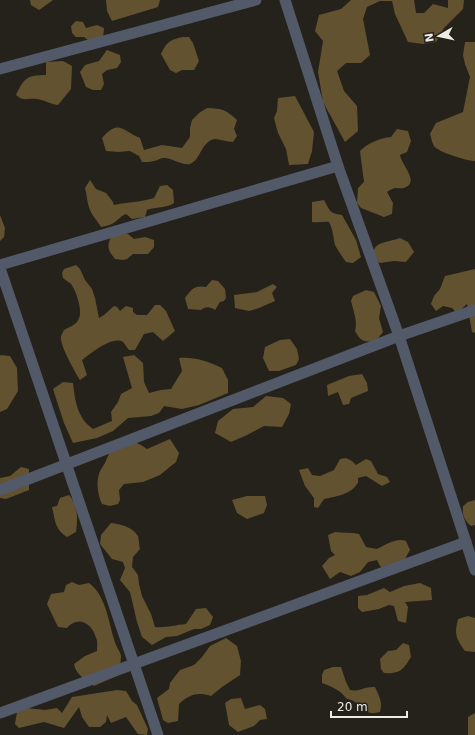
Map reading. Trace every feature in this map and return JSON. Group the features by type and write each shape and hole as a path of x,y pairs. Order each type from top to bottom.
{"street":[{"path":"0,69 256,0"},
{"path":"284,0 338,166 399,336 475,570"},
{"path":"158,735 0,266 338,166"},
{"path":"0,490 399,336 475,310"},
{"path":"0,713 466,542"}],"shaded area":[{"path":"30,0 53,0 39,10 31,5"},
{"path":"106,0 160,0 158,7 112,21 107,11"},
{"path":"351,0 414,0 416,13 424,13 433,4 448,8 448,0 464,0 463,9 444,28 436,42 423,44 408,42 395,14 392,1 380,1 367,7 363,19 370,55 361,63 346,63 337,71 344,91 357,106 358,131 345,142 323,102 318,72 323,41 315,31 319,15 341,9"},
{"path":"76,21 83,22 86,28 97,25 104,28 103,39 92,43 84,37 76,37 72,33 71,26"},
{"path":"183,37 189,37 193,43 199,61 194,70 182,70 176,73 170,70 161,54 169,42"},
{"path":"465,42 475,42 475,161 466,160 441,151 433,145 430,134 436,123 463,112 470,77 463,55"},
{"path":"107,50 120,55 121,62 117,68 107,70 102,74 104,84 101,90 93,90 86,87 80,72 85,65 99,61"},
{"path":"63,61 72,66 71,89 58,105 37,99 24,99 16,95 24,81 30,77 46,75 46,62"},
{"path":"295,96 314,132 312,151 308,164 289,165 286,149 278,133 274,118 277,111 278,98"},
{"path":"207,108 224,110 237,120 234,129 237,136 233,142 215,139 210,140 197,159 190,164 183,164 166,158 151,162 142,162 139,156 130,151 106,151 102,138 112,129 116,128 124,129 140,138 144,150 162,145 182,148 190,137 192,120"},
{"path":"397,129 408,131 411,141 407,152 400,155 411,181 405,188 394,188 387,192 393,203 392,214 384,217 361,208 357,203 358,188 364,182 360,151 374,141 391,137"},
{"path":"90,180 96,189 106,193 114,205 154,198 160,186 167,185 173,190 174,203 168,206 147,210 145,217 132,219 126,214 112,224 101,227 88,205 85,188"},
{"path":"324,200 332,212 342,215 356,240 361,257 353,263 346,262 336,247 329,222 312,222 312,202"},
{"path":"0,215 5,228 4,237 0,241"},
{"path":"128,234 134,239 145,237 154,240 154,247 148,254 133,254 127,259 115,259 108,248 111,236"},
{"path":"400,238 408,242 414,252 406,262 394,261 380,263 374,259 373,253 377,246"},
{"path":"76,265 92,289 99,318 114,306 120,311 126,306 133,308 133,312 137,315 147,315 155,305 160,305 166,311 175,331 163,341 153,332 144,334 135,350 129,350 123,342 119,341 114,341 102,346 82,360 87,375 80,380 68,358 61,340 64,330 73,326 77,322 80,315 80,306 75,291 71,284 63,278 62,273 64,269"},
{"path":"475,269 475,333 472,332 467,304 457,313 452,308 443,306 436,311 431,304 434,296 440,289 445,276"},
{"path":"212,280 218,281 225,289 226,298 224,301 220,302 215,310 208,307 201,310 188,309 185,298 194,288 206,287"},
{"path":"273,284 277,287 272,293 275,301 249,311 235,308 234,295 257,292"},
{"path":"366,290 374,292 381,306 379,318 383,332 375,342 363,340 355,331 356,319 351,301 353,296"},
{"path":"290,339 297,349 299,359 296,365 279,371 269,371 263,358 265,347 280,340"},
{"path":"134,355 143,363 144,382 149,393 171,389 182,371 179,358 190,358 211,363 222,368 228,380 228,393 199,405 182,409 164,406 159,413 151,416 128,418 113,431 97,438 73,443 64,423 53,389 63,382 73,383 76,402 80,414 83,420 93,429 112,421 111,412 118,402 121,394 132,388 123,357"},
{"path":"0,356 10,356 17,368 18,391 7,409 0,412"},
{"path":"362,374 367,383 368,391 351,398 349,404 343,405 338,392 328,396 327,385 349,376"},
{"path":"266,396 283,398 291,404 289,414 282,427 264,426 231,442 215,433 218,421 233,409 253,407"},
{"path":"170,439 179,453 176,462 160,475 143,482 124,484 119,490 120,500 118,504 110,506 102,504 99,497 98,478 100,471 112,449 122,442 127,441 140,444 147,449"},
{"path":"346,458 356,465 366,459 371,461 378,474 387,477 390,482 382,486 366,476 358,478 358,483 347,493 324,499 318,508 314,507 314,498 305,486 299,470 308,468 312,475 320,476 334,470 340,459"},
{"path":"21,467 29,469 29,490 6,499 0,498 0,478 10,476"},
{"path":"69,495 76,508 77,522 76,532 67,537 58,528 52,507 57,506 60,498"},
{"path":"247,496 265,496 267,505 264,513 247,519 237,513 232,500"},
{"path":"475,500 475,525 471,526 464,517 463,506 468,502"},
{"path":"111,523 130,528 138,536 140,549 133,557 132,567 138,575 142,596 151,614 155,627 186,624 196,609 206,608 213,617 210,625 201,629 194,629 177,636 166,637 152,645 142,637 130,592 120,580 125,568 123,562 112,559 100,544 101,535"},
{"path":"335,532 359,534 366,547 377,549 391,542 402,540 406,541 410,550 401,566 385,569 380,566 377,560 368,562 360,572 351,576 340,572 330,579 322,566 329,558 335,555 331,551 328,535"},
{"path":"72,582 79,585 89,583 95,588 103,601 121,656 119,675 94,686 76,671 74,664 85,656 97,651 97,641 94,633 88,625 80,621 71,624 67,628 58,627 47,604 51,594 64,592 66,585"},
{"path":"420,583 431,588 432,600 405,602 408,607 406,623 398,621 394,606 389,605 379,609 362,612 358,608 358,596 367,595 384,588 390,592 404,586"},
{"path":"468,616 475,618 475,652 465,651 456,633 458,619"},
{"path":"226,638 237,646 241,661 240,675 211,696 198,694 183,701 179,704 178,721 168,723 163,720 157,698 169,689 170,683 180,670 194,665 210,646"},
{"path":"403,643 409,645 411,657 403,668 397,672 384,673 381,669 380,659 388,651 396,650"},
{"path":"333,667 341,667 350,690 375,687 381,702 380,712 374,713 365,711 357,703 347,699 336,689 322,683 322,675 324,670"},
{"path":"117,690 126,691 132,701 137,705 148,729 147,735 138,734 126,717 111,723 107,715 106,722 100,727 89,727 82,717 79,707 64,728 44,722 19,728 15,724 17,712 26,708 45,710 57,708 62,713 72,697"},
{"path":"241,698 245,709 260,705 265,709 267,719 260,720 254,726 238,732 229,725 225,703 231,699"},
{"path":"475,713 475,735 468,735 468,717"}]}
